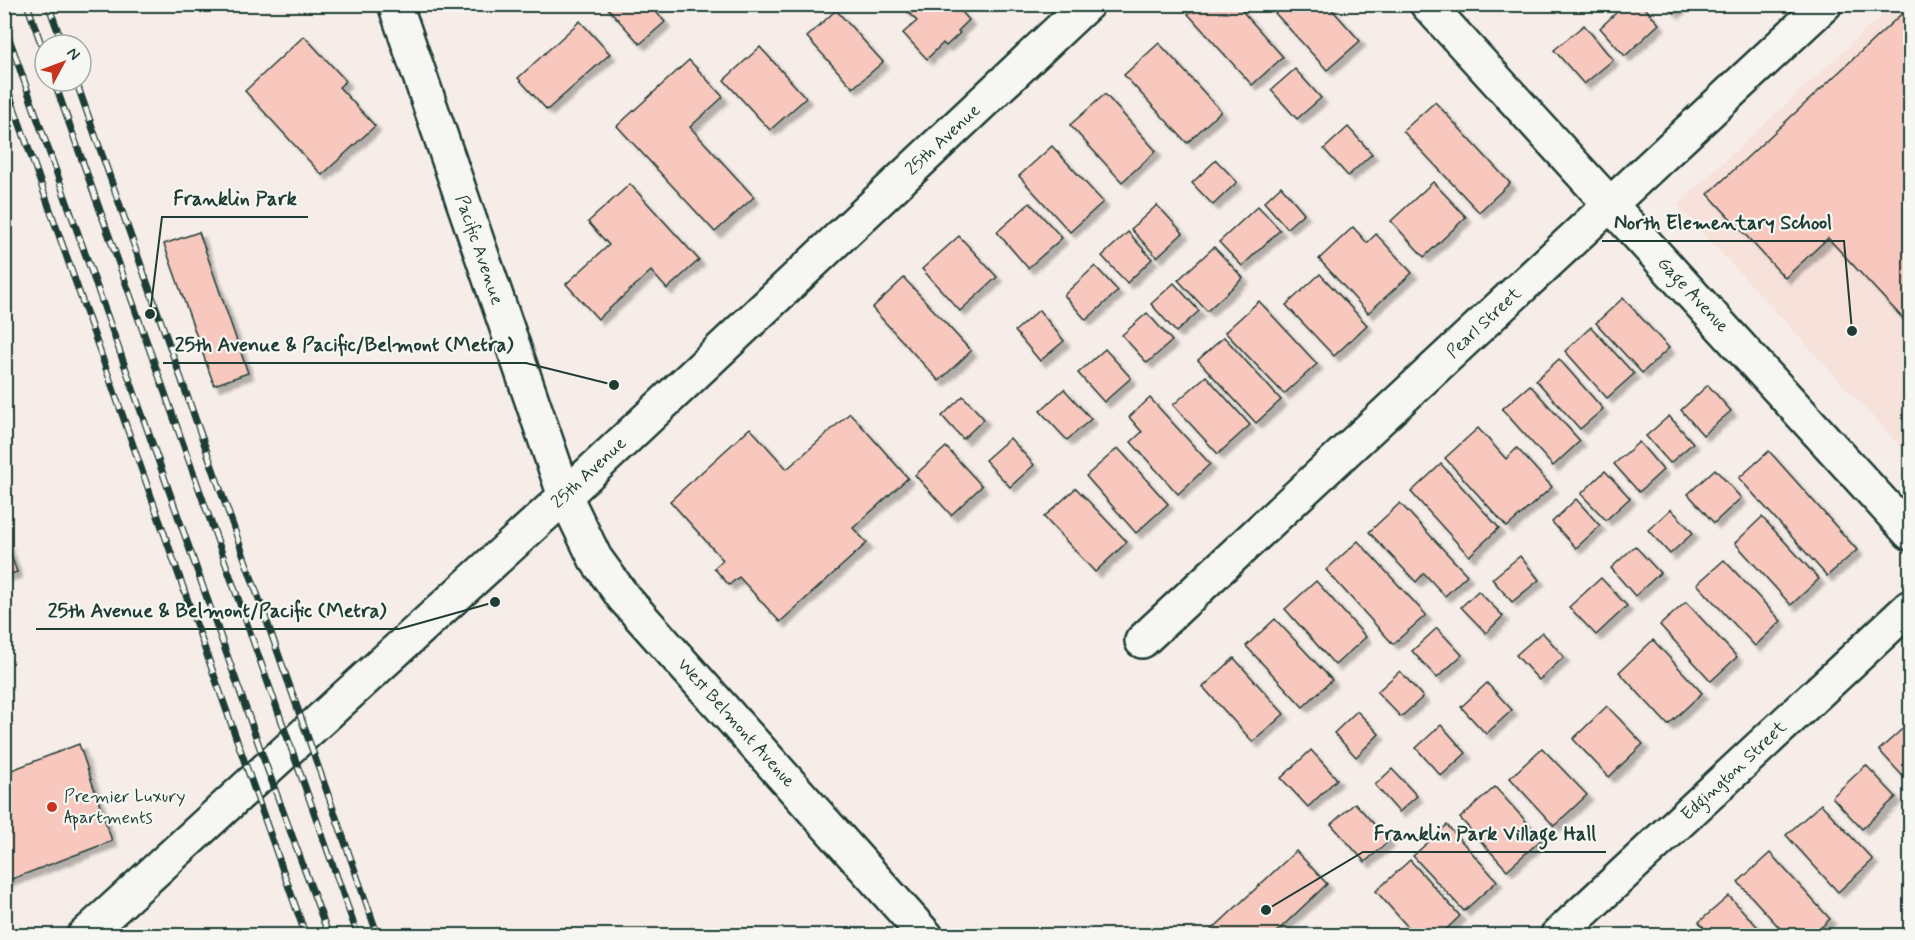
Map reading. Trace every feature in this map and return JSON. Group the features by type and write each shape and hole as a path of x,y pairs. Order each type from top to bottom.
{"street":[{"name":"Pacific Avenue","path":"395,4 565,496"},
{"name":"25th Avenue","path":"84,936 565,496 1087,4"},
{"name":"Gage Avenue","path":"1427,4 1911,533"},
{"name":"Pearl Street","path":"1142,641 1825,4"},
{"name":"West Belmont Avenue","path":"565,496 595,558 624,598 926,936"},
{"name":"Edgington Street","path":"1557,936 1911,607"}],"shaded area":[{"path":"1893,5 1910,5 1910,457 1677,205"}],"building":[{"path":"604,4 649,4 665,22 640,44"},
{"path":"908,4 955,4 969,20 958,31 960,33 946,46 943,43 927,59 903,33 917,21 904,8"},
{"path":"1199,4 1236,4 1283,57 1252,85 1188,14"},
{"path":"1274,4 1327,4 1360,41 1327,70 1275,13 1279,10"},
{"path":"1612,4 1641,4 1659,24 1625,56 1600,28 1618,11"},
{"path":"1666,4 1683,4 1674,13"},
{"path":"1910,6 1910,326 1828,238 1785,278 1708,194"},
{"path":"836,10 883,62 853,88 807,37"},
{"path":"580,21 610,54 547,110 518,78"},
{"path":"1584,25 1613,60 1584,84 1554,50"},
{"path":"304,36 346,81 339,87 375,126 322,175 245,91"},
{"path":"1159,43 1221,111 1187,143 1124,75"},
{"path":"760,47 806,98 770,130 724,80"},
{"path":"689,60 723,97 690,127 754,197 715,232 617,126"},
{"path":"1295,69 1321,98 1297,119 1271,90"},
{"path":"1105,94 1156,151 1122,182 1070,125"},
{"path":"1435,102 1510,183 1479,212 1403,131"},
{"path":"1348,127 1372,154 1348,176 1324,149"},
{"path":"1052,146 1103,202 1070,232 1019,176"},
{"path":"1216,160 1237,182 1213,205 1192,183"},
{"path":"1433,182 1466,217 1424,257 1391,221"},
{"path":"630,184 699,260 667,289 651,271 598,319 566,284 609,245 588,222"},
{"path":"1281,186 1304,213 1287,228 1264,202"},
{"path":"1030,203 1062,238 1028,268 997,232"},
{"path":"1157,205 1183,233 1157,257 1131,229"},
{"path":"1258,206 1280,230 1242,266 1219,242"},
{"path":"1353,227 1367,243 1376,234 1412,273 1368,313 1319,259"},
{"path":"199,232 248,373 214,385 164,244"},
{"path":"1128,232 1152,259 1127,283 1102,256"},
{"path":"959,236 997,277 960,311 922,269"},
{"path":"1214,247 1243,278 1207,311 1178,280"},
{"path":"1095,266 1118,291 1086,320 1064,295"},
{"path":"1320,274 1367,325 1334,356 1286,305"},
{"path":"904,278 971,351 939,381 872,308"},
{"path":"1174,283 1199,311 1176,332 1151,304"},
{"path":"1623,298 1669,348 1642,373 1596,323"},
{"path":"1259,301 1317,364 1284,394 1225,332"},
{"path":"1039,310 1064,341 1040,361 1015,331"},
{"path":"1147,313 1172,341 1147,363 1122,335"},
{"path":"1591,327 1634,374 1607,398 1565,351"},
{"path":"1224,337 1281,400 1256,423 1198,360"},
{"path":"1105,349 1131,378 1104,402 1078,373"},
{"path":"1559,359 1603,409 1580,429 1536,380"},
{"path":"1206,376 1250,425 1218,454 1173,405"},
{"path":"1530,385 1580,441 1553,466 1502,409"},
{"path":"1708,385 1731,411 1703,435 1681,410"},
{"path":"1064,389 1091,419 1067,440 1040,411"},
{"path":"963,396 984,419 963,439 942,416"},
{"path":"1150,398 1210,464 1178,494 1131,442 1142,432 1129,417"},
{"path":"850,413 908,478 853,528 867,543 780,622 739,577 729,585 714,568 723,560 670,501 750,428 787,469"},
{"path":"1669,416 1693,443 1670,463 1646,436"},
{"path":"1478,428 1506,459 1517,448 1552,487 1507,527 1445,458"},
{"path":"1010,438 1034,465 1010,487 985,460"},
{"path":"1639,442 1663,470 1639,492 1614,464"},
{"path":"946,447 982,486 951,515 915,475"},
{"path":"1118,448 1168,504 1136,533 1086,476"},
{"path":"1769,451 1857,550 1827,576 1739,478"},
{"path":"1441,464 1499,528 1469,556 1411,492"},
{"path":"1715,469 1741,498 1714,523 1688,494"},
{"path":"1605,471 1630,498 1606,520 1581,494"},
{"path":"1076,488 1127,542 1095,572 1044,517"},
{"path":"1576,499 1600,526 1576,548 1552,522"},
{"path":"1400,503 1467,575 1445,596 1424,573 1416,582 1369,532"},
{"path":"1671,509 1693,533 1670,554 1648,530"},
{"path":"1762,517 1819,579 1791,605 1735,543"},
{"path":"4,536 17,572 4,576"},
{"path":"1358,541 1426,615 1393,644 1326,570"},
{"path":"1635,546 1660,573 1635,596 1611,568"},
{"path":"1520,556 1539,580 1512,602 1492,579"},
{"path":"1724,560 1781,621 1755,646 1697,584"},
{"path":"1601,578 1627,606 1596,635 1569,607"},
{"path":"1316,581 1366,637 1335,665 1285,609"},
{"path":"1478,591 1503,616 1486,633 1461,607"},
{"path":"1686,602 1737,657 1711,681 1660,625"},
{"path":"1275,619 1332,680 1303,707 1246,646"},
{"path":"1437,628 1462,655 1437,678 1412,651"},
{"path":"1542,632 1564,657 1539,680 1516,655"},
{"path":"1653,640 1702,693 1668,725 1619,672"},
{"path":"1234,658 1284,714 1253,742 1203,687"},
{"path":"1400,671 1423,697 1401,717 1377,692"},
{"path":"1487,683 1512,710 1486,734 1461,707"},
{"path":"1607,706 1643,744 1609,777 1573,739"},
{"path":"1357,711 1379,734 1356,757 1334,733"},
{"path":"1910,722 1910,782 1909,783 1879,750"},
{"path":"1441,725 1466,753 1441,776 1416,748"},
{"name":"Premier Luxury Apartments","path":"79,744 112,841 4,882 4,773"},
{"path":"1542,748 1587,795 1554,826 1510,778"},
{"path":"1311,750 1337,779 1308,807 1281,778"},
{"path":"1866,765 1896,797 1862,829 1832,797"},
{"path":"1392,769 1417,796 1399,812 1375,785"},
{"path":"1495,787 1542,839 1507,870 1460,818"},
{"path":"1355,803 1389,841 1365,862 1331,824"},
{"path":"1821,804 1873,860 1838,892 1786,835"},
{"path":"1447,825 1497,881 1464,911 1413,856"},
{"path":"1296,851 1327,884 1272,936 1205,936"},
{"path":"1770,853 1830,919 1812,936 1787,936 1738,882"},
{"path":"1410,860 1460,916 1439,936 1416,936 1376,891"},
{"path":"1729,896 1766,936 1711,936 1699,922"}],"railway":[{"path":"27,4 37,33"},
{"path":"48,4 59,33"},
{"path":"4,24 267,768 329,936"},
{"path":"4,79 306,936"},
{"path":"58,93 358,936"},
{"path":"80,93 378,936"}],"place":[{"name":"Franklin Park","path":"150,314"},
{"name":"North Elementary School","path":"1852,331"},
{"name":"25th Avenue & Pacific/Belmont (Metra)","path":"614,385"},
{"name":"25th Avenue & Belmont/Pacific (Metra)","path":"495,602"},
{"name":"Premier Luxury Apartments","path":"52,807"},
{"name":"Franklin Park Village Hall","path":"1266,910"}]}
